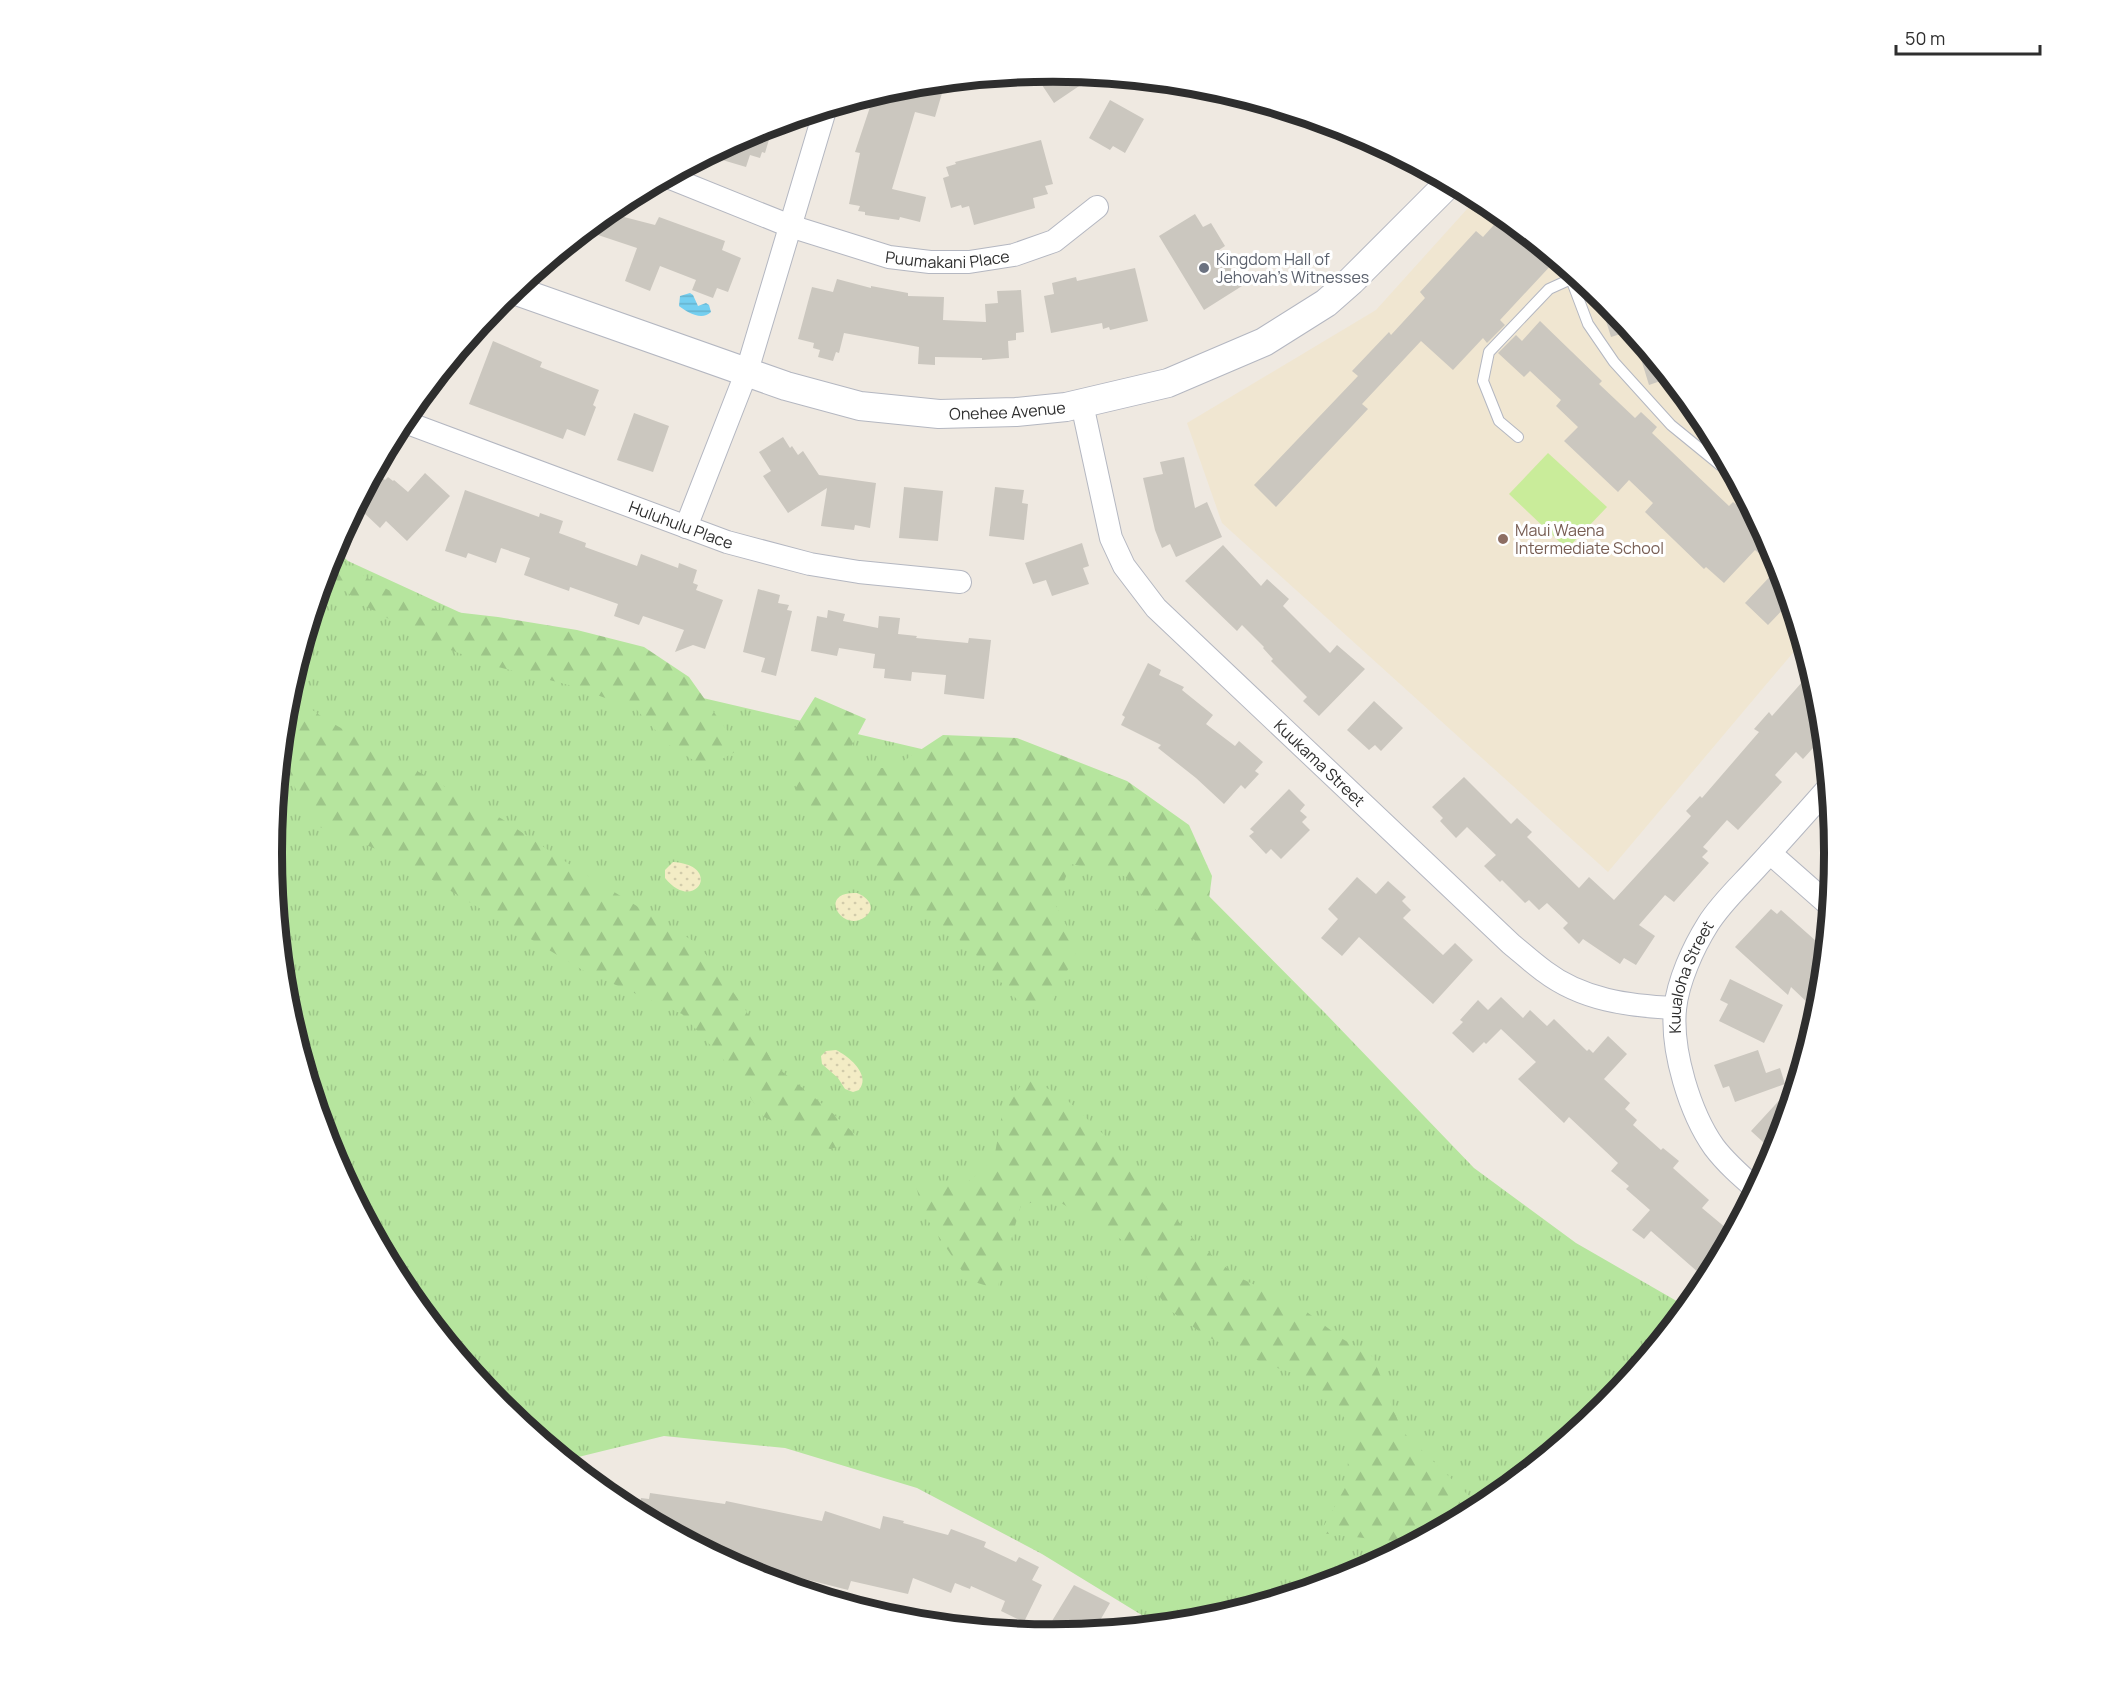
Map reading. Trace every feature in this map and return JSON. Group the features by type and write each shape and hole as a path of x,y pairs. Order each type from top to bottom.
{"street":[{"path":"686,527 747,372 823,118"},
{"name":"Puumakani Place","path":"678,181 790,226 889,257 930,262 969,262 1014,255 1054,241 1097,207"},
{"name":"Onehee Avenue","path":"524,293 786,386 860,406 939,414 1016,412 1082,404 1168,383 1264,342 1326,303 1443,189"},
{"name":"Kuukama Street","path":"1082,404 1111,538 1124,566 1156,608 1511,944 1545,972 1576,990 1603,999 1636,1006 1675,1008"},
{"name":"Huluhulu Place","path":"413,425 727,542 810,564 859,572 960,582"},
{"name":"Kuualoha Street","path":"1750,1183 1714,1146 1688,1094 1681,1070 1675,1008 1684,976 1708,924 1733,892 1821,796"},
{"path":"1770,853 1822,899"}],"lane":[{"path":"1518,437 1499,421 1483,381 1489,352 1549,289 1566,279"},
{"path":"1574,286 1587,324 1614,362 1671,425 1718,464"}],"shaded area":[{"name":"Maui Waena Intermediate School","path":"1470,205 1481,212 1561,274 1633,345 1665,384 1721,468 1765,558 1796,649 1608,872 1222,523 1187,423 1376,310"}],"green space":[{"path":"1548,453 1607,507 1567,549 1509,494"},
{"path":"342,556 348,561 496,629 660,688 973,761 1186,873 1474,1168 1576,1243 1679,1303 1633,1362 1561,1433 1481,1495 1438,1521 1394,1545 1301,1584 1203,1610 1154,1618 1148,1619 1042,1554 917,1488 785,1448 664,1436 575,1458 508,1399 441,1323 385,1239 341,1149 323,1101 308,1053 297,1004 284,904 282,854 284,803 297,703 308,654"},
{"path":"339,562 392,592 437,610 577,630 644,647 689,677 740,749 706,768 669,745 636,709 569,685 494,666 437,645 365,606 332,581"},
{"path":"815,697 866,719 850,749 860,768 893,768 943,735 1017,738 1127,781 1189,825 1212,876 1203,944 1176,931 1124,876 1071,864 1055,904 1078,948 1051,1005 1025,1008 976,955 797,795 789,738"},
{"path":"298,699 325,719 502,819 569,864 698,944 744,1007 774,1065 826,1107 862,1141 830,1149 764,1117 723,1059 682,1014 584,971 389,854 312,824 287,771"},
{"path":"1027,1076 1068,1101 1116,1146 1192,1238 1236,1276 1299,1306 1341,1338 1373,1357 1402,1431 1475,1499 1387,1548 1364,1538 1320,1533 1346,1486 1351,1425 1310,1379 1263,1363 1206,1336 1168,1309 1122,1240 1053,1198 1021,1205 997,1289 968,1280 923,1213 915,1182 962,1187 994,1159 1002,1114"}],"sand":[{"path":"673,862 689,865 697,871 701,878 694,890 686,892 676,888 665,878 665,870"},
{"path":"857,893 870,903 869,914 856,921 848,920 837,911 835,904 838,898 845,894"},
{"path":"836,1050 853,1062 861,1073 862,1084 859,1090 853,1092 845,1089 838,1078 822,1064 821,1056 826,1051"}],"water":[{"path":"690,293 698,306 706,303 711,312 699,316 679,306 680,296"}],"building":[{"path":"1040,83 1083,83 1054,103"},
{"path":"943,91 935,117 915,112 892,189 926,197 920,222 900,217 899,220 865,215 865,212 858,211 860,206 849,204 860,153 855,152 871,105"},
{"path":"1110,100 1144,119 1125,153 1113,146 1110,150 1089,138"},
{"path":"770,136 765,153 762,152 760,158 750,155 746,167 719,159"},
{"path":"1041,140 1053,184 1045,186 1048,194 1033,198 1035,208 974,225 969,206 962,208 961,205 951,208 943,178 949,176 946,167 956,164 955,162"},
{"name":"Kingdom Hall of Jehovah’s Witnesses","path":"1195,214 1203,227 1211,223 1225,246 1219,250 1242,286 1204,310 1159,236"},
{"path":"620,215 655,225 659,217 725,241 722,250 741,258 728,292 717,288 713,298 692,290 696,280 660,266 650,291 625,281 637,248 595,234"},
{"path":"1496,223 1551,266 1500,320 1505,325 1487,343 1483,338 1453,370 1421,341 1362,404 1368,409 1276,507 1254,485 1358,376 1352,371 1389,332 1391,335 1425,298 1420,292 1476,231 1483,237"},
{"path":"1135,268 1148,321 1110,330 1109,327 1103,329 1102,323 1051,333 1044,296 1054,294 1052,283 1076,277 1077,281"},
{"path":"837,279 871,288 871,286 908,293 908,296 944,297 943,320 986,322 985,304 998,303 997,291 1021,290 1024,332 1016,333 1016,340 1008,341 1009,358 982,360 982,358 935,357 935,365 918,364 919,347 844,333 839,353 836,352 833,361 818,357 820,350 813,348 814,343 798,339 812,287 833,292"},
{"path":"1604,314 1622,333 1611,337"},
{"path":"1540,321 1602,381 1599,384 1635,418 1641,412 1657,427 1652,433 1729,506 1733,502 1737,505 1739,503 1765,559 1755,550 1724,583 1706,567 1704,569 1645,512 1653,503 1629,480 1618,492 1564,441 1578,427 1556,406 1561,400 1530,371 1524,377 1498,353 1516,335 1522,341"},
{"path":"493,341 542,362 540,367 599,390 593,405 596,407 585,436 567,429 563,439 469,404"},
{"path":"1639,352 1662,380 1649,385"},
{"path":"634,413 669,426 653,472 617,460"},
{"path":"783,437 798,455 803,451 819,475 876,483 870,528 855,525 854,530 821,526 827,488 788,513 763,476 771,471 759,452"},
{"path":"1184,457 1195,508 1207,502 1222,537 1176,557 1170,544 1162,548 1155,530 1143,478 1163,474 1160,462"},
{"path":"425,473 450,496 407,541 386,521 380,528 362,511 370,503 368,501 381,476 385,480 388,477 394,480 408,492"},
{"path":"904,487 943,491 938,541 899,538"},
{"path":"995,487 1024,490 1022,503 1028,504 1024,540 989,536"},
{"path":"465,490 539,517 540,513 563,521 559,533 586,543 585,547 637,566 641,554 678,568 679,563 697,570 693,583 698,585 696,590 723,600 705,649 693,645 675,652 684,630 643,616 639,625 614,616 618,604 570,587 569,591 524,575 530,558 501,548 496,563 468,553 466,558 445,551"},
{"path":"1082,543 1089,566 1083,568 1089,584 1052,596 1046,580 1033,584 1025,563"},
{"path":"1223,545 1261,586 1267,579 1289,599 1283,606 1330,653 1337,645 1365,669 1319,716 1303,701 1307,697 1271,661 1273,659 1264,647 1242,625 1237,631 1185,581"},
{"path":"1771,575 1784,609 1768,625 1745,603"},
{"path":"758,589 780,595 778,603 789,605 787,610 792,611 776,676 761,672 765,658 743,652"},
{"path":"828,610 845,614 843,621 878,628 879,616 900,618 898,634 917,636 916,638 968,643 969,638 991,640 984,699 944,694 946,675 912,672 911,681 884,678 885,669 873,668 875,654 839,648 837,656 811,651 817,616 827,618"},
{"path":"1148,663 1161,670 1159,675 1184,687 1182,690 1213,715 1206,724 1235,746 1239,741 1263,762 1255,771 1259,774 1245,789 1241,785 1224,804 1158,748 1161,745 1121,725 1125,717 1122,715"},
{"path":"1804,680 1816,745 1803,759 1796,752 1775,775 1782,782 1738,830 1727,820 1703,847 1708,851 1702,857 1709,863 1674,902 1665,895 1639,925 1655,936 1636,965 1624,958 1620,964 1583,939 1579,944 1563,928 1568,923 1547,903 1539,910 1529,900 1525,903 1484,866 1496,855 1467,827 1456,838 1440,821 1443,818 1432,807 1464,777 1511,824 1517,818 1532,832 1527,837 1579,888 1589,877 1614,900 1691,816 1686,811 1700,796 1702,798 1759,732 1754,729 1769,712 1772,716"},
{"path":"1374,701 1403,728 1381,751 1375,745 1369,750 1347,730"},
{"path":"1289,789 1305,805 1300,811 1307,817 1302,822 1310,830 1281,859 1271,849 1266,854 1249,836 1254,832 1250,829"},
{"path":"1357,877 1376,894 1388,881 1406,897 1402,901 1411,910 1403,918 1443,955 1455,943 1473,960 1433,1004 1359,937 1342,956 1321,938 1338,919 1328,909"},
{"path":"1771,909 1777,914 1781,910 1816,941 1819,938 1809,1004 1791,987 1788,995 1735,947"},
{"path":"1730,979 1783,1005 1764,1043 1719,1021 1728,1004 1720,1000"},
{"path":"1501,997 1523,1018 1530,1010 1547,1026 1554,1019 1587,1051 1589,1049 1593,1053 1608,1036 1627,1054 1604,1079 1630,1103 1625,1109 1637,1120 1633,1125 1661,1150 1663,1148 1679,1161 1673,1168 1709,1200 1702,1208 1727,1228 1699,1273 1651,1231 1644,1239 1632,1230 1650,1210 1626,1189 1629,1186 1611,1171 1618,1163 1569,1117 1564,1123 1518,1079 1536,1062 1501,1029 1473,1053 1452,1033 1463,1022 1460,1020 1478,1000 1488,1010"},
{"path":"1758,1050 1766,1073 1780,1068 1785,1084 1735,1102 1729,1086 1723,1088 1714,1065"},
{"path":"1785,1094 1766,1145 1751,1131"},
{"path":"650,1493 725,1504 726,1501 822,1521 825,1511 880,1529 883,1516 948,1535 951,1529 986,1542 984,1547 1016,1562 1019,1557 1039,1567 1032,1580 1042,1585 1024,1622 1001,1611 1005,1601 971,1586 970,1589 955,1583 951,1593 913,1578 908,1594 851,1581 848,1590 793,1576 793,1579 712,1545 640,1504 641,1498 649,1499"},
{"path":"1074,1585 1110,1603 1099,1623 1050,1624"}],"place":[{"name":"Kingdom Hall of Jehovah’s Witnesses","path":"1204,268"},
{"name":"Maui Waena Intermediate School","path":"1503,539"}]}
